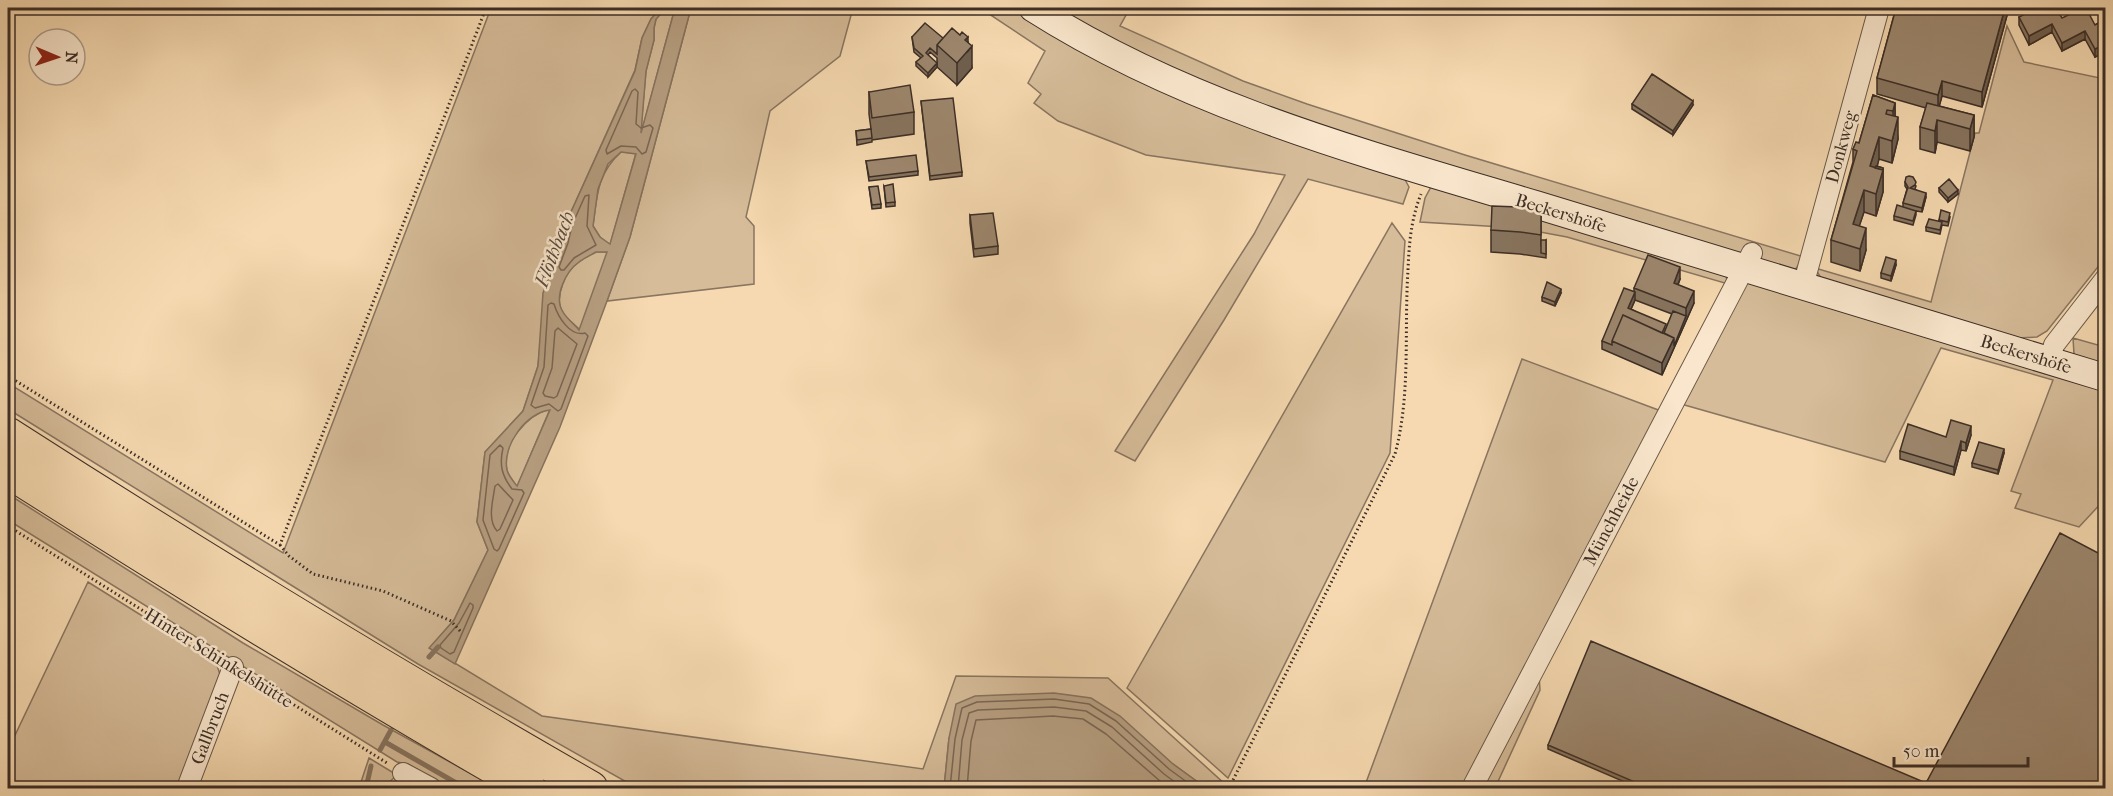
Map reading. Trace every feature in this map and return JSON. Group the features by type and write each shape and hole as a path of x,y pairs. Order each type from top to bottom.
{"highway":[{"path":"8,434 211,562 384,686"},
{"path":"8,471 202,594 384,686 448,724 591,789"},
{"path":"448,724 529,789"}],"street":[{"name":"Beckershöfe","path":"1033,8 1099,46 1189,91 1303,133 1431,173 1748,261 1803,286 2106,378"},
{"name":"Donkweg","path":"1803,286 1879,8"},
{"name":"Münchheide","path":"1472,789 1748,261"},
{"path":"2049,361 2054,345 2106,278"},
{"name":"Gallbruch","path":"187,789 233,667"},
{"path":"403,773 431,789"}],"path":[{"path":"280,545 486,8"},
{"path":"1233,780 1395,454 1402,419 1411,226 1420,197 1431,173"},
{"path":"8,376 280,545 288,556 313,574 383,591 451,621 462,633"},
{"name":"Hinter Schinkelshütte","path":"8,526 403,773"}],"shaded area":[{"path":"491,8 661,8 651,19 642,38 635,70 566,223 541,335 538,366 523,411 485,452 477,522 488,550 454,620 430,648 542,716 923,769 956,676 1108,678 1225,784 1234,788 1201,788 1199,783 1173,764 949,738 944,788 637,788 418,664 8,409 8,383 283,553"},
{"path":"666,8 675,8 640,138 646,71 654,40 654,28 656,19"},
{"path":"691,8 853,8 840,56 770,111 746,217 754,226 754,284 607,301 630,237"},
{"path":"980,8 1016,8 1059,35 1403,176 1409,187 1403,204 1308,179 1224,320 1135,461 1115,451 1254,234 1285,175 1146,155 1058,121 1034,103 1041,94 1028,83 1045,51"},
{"path":"1049,8 1130,8 1120,26 1243,81 1465,155 1804,257 1795,270 1427,160 1230,97"},
{"path":"2007,26 2024,62 2105,79 2105,258 2047,331 2037,337 2016,338 1822,280 1815,268 1931,302 1975,133 1979,133"},
{"path":"621,152 636,153 610,245 600,237 593,226 597,195 603,177 607,168"},
{"path":"1431,187 1726,276 1728,284 1567,237 1519,228 1420,222 1425,198"},
{"path":"1392,223 1405,241 1390,453 1228,778 1127,688"},
{"path":"596,252 608,252 580,330 563,313 559,300 560,292 574,266"},
{"path":"1747,282 2105,385 2105,499 2079,527 2015,508 2021,494 2011,491 2053,380 1941,348 1885,462 1681,404"},
{"path":"2073,338 2105,347 2105,366 2078,358 2074,354"},
{"path":"1522,359 1661,411 1461,788 1364,788"},
{"path":"550,409 517,487 507,470 508,450 525,424 541,412"},
{"path":"8,494 243,643 383,725 497,788 448,788 408,764 397,762 8,520"},
{"path":"88,582 216,662 222,681 181,788 8,788 8,750"},
{"path":"1539,674 1540,690 1495,788 1478,788"},
{"path":"369,758 397,775 383,788 359,788"}],"water":[{"path":"661,8 666,8 656,19 654,28 654,40 646,71 641,133 675,8 691,8 630,237 560,427 455,664 429,648 454,620 488,550 477,522 485,452 523,411 538,366 543,293 563,241 566,223 635,71 642,38 651,19","holes":["621,152 636,154 610,244 600,237 593,226 598,189 608,164","596,252 607,252 579,330 566,317 559,299 566,278 574,266","550,410 517,486 507,470 508,450 518,431 541,412"]},
{"path":"1054,693 1091,698 1120,716 1173,764 1199,783 1201,788 944,788 949,738 956,704 975,696"}],"building":[{"path":"1896,8 2005,8 1982,92 1942,81 1938,95 1877,78"},
{"path":"2037,8 2056,8 2062,18 2086,8 2095,25 2106,19 2106,44 2095,49 2085,31 2062,43 2052,24 2029,36 2019,17"},
{"path":"925,23 943,38 937,45 937,54 930,48 926,53 937,63 928,73 916,62 923,56 914,48 912,37"},
{"path":"952,28 960,35 962,32 968,37 965,40 972,46 957,63 937,45"},
{"path":"1652,74 1693,101 1673,131 1632,104"},
{"path":"910,85 914,112 872,118 869,92"},
{"path":"1873,95 1895,103 1893,111 1887,110 1886,114 1898,117 1892,141 1879,137 1870,166 1883,170 1876,194 1864,190 1853,224 1866,228 1860,249 1831,240 1857,151 1853,149 1856,142 1859,143"},
{"path":"953,98 962,172 930,176 921,101"},
{"path":"1927,103 1974,115 1970,129 1937,120 1935,131 1920,127"},
{"path":"871,129 872,138 857,140 856,131"},
{"path":"916,155 918,171 869,177 866,161"},
{"path":"1906,177 1913,177 1916,182 1910,188 1926,193 1922,208 1903,203 1908,187 1905,182"},
{"path":"1949,179 1958,190 1948,198 1939,188"},
{"path":"893,184 895,202 886,203 884,186"},
{"path":"878,186 881,204 872,205 869,187"},
{"path":"1897,205 1916,211 1913,221 1894,216"},
{"path":"1492,206 1541,211 1541,235 1491,230"},
{"path":"1941,210 1950,213 1948,222 1939,220"},
{"path":"993,213 998,246 974,249 970,215"},
{"path":"1929,219 1942,222 1940,230 1926,227"},
{"path":"1541,240 1546,240 1546,254 1541,253"},
{"path":"1648,255 1680,267 1674,283 1694,291 1686,308 1634,288"},
{"path":"1886,257 1896,260 1891,276 1881,273"},
{"path":"1547,282 1561,289 1555,302 1542,297"},
{"path":"1624,288 1635,292 1628,308 1666,324 1662,333 1623,315 1612,345 1602,341"},
{"path":"1673,311 1686,316 1674,346 1674,338 1664,333"},
{"path":"1623,315 1674,338 1662,363 1612,341"},
{"path":"1951,420 1971,426 1966,443 1961,441 1954,467 1900,451 1908,424 1946,437"},
{"path":"1979,442 2004,449 1998,470 1972,463"},
{"path":"2060,533 2098,553 2106,538 2106,789 1651,789 1548,745 1591,641 1926,783"}],"waterway":[{"name":"Flöthbach","path":"429,657 438,647"},
{"name":"Flöthbach","path":"380,750 391,730"},
{"path":"385,742 465,788"},
{"name":"Flöthbach","path":"366,788 371,766"}]}
